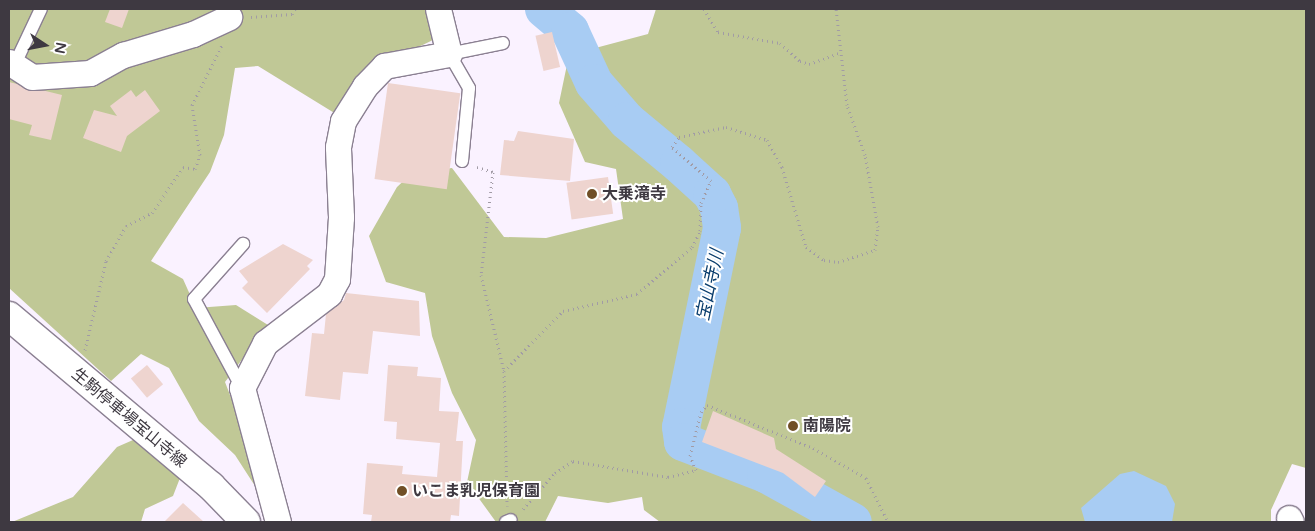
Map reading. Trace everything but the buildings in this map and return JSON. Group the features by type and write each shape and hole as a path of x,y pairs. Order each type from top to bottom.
{"main road":[{"name":"生駒停車場宝山寺線","path":"9,316 78,377 211,486 247,522"}],"street":[{"path":"278,522 242,388 265,343 329,294 337,279 341,217 338,147 343,121 365,86 384,66 449,54 438,9"},
{"path":"12,64 32,77 90,73 124,55 193,34 229,17"}],"lane":[{"path":"12,64 41,9"},
{"path":"462,161 469,88 449,54 503,43"},
{"path":"242,388 194,299 243,244"}],"path":[{"path":"78,377 106,260 126,226 152,213 183,167 195,169 200,155 192,105 223,44 229,17 292,14 295,9"},
{"path":"704,9 718,32 780,43 800,61 809,64 840,53"},
{"path":"504,371 563,311 637,294 692,247 700,231 701,203 711,181 672,147 679,137 726,127 767,140 782,167 806,247 824,260 838,262 875,250 878,227 865,156 847,105 836,9"},
{"path":"462,161 493,172 481,275 504,371 505,498"},
{"path":"509,521 554,473 572,461 668,477 696,470 690,456 707,405 813,448 866,478 888,522"}],"green space":[{"path":"9,9 439,9 433,40 410,51 384,53 336,114 258,66 235,68 224,135 210,172 151,261 183,279 196,308 236,305 268,325 225,382 265,486 255,486 235,455 199,421 169,368 141,354 111,381 9,288"},
{"path":"656,9 1306,9 1306,468 1292,464 1271,510 1271,522 660,522 644,510 642,497 608,503 558,496 545,522 496,522 467,482 476,440 452,393 432,336 425,293 386,282 369,236 397,187 412,173 452,168 504,237 546,238 623,219 616,169 585,162 559,103 569,55 648,34"},
{"path":"133,440 180,478 173,496 145,509 141,522 12,522 73,497 117,447"}],"water":[{"path":"1134,471 1166,486 1175,504 1172,522 1085,522 1081,508 1120,474"}],"waterway":[{"name":"宝山寺川","path":"544,9 570,31 594,83 627,121 712,194 719,208 722,228 681,427 683,442 766,474 853,522"}],"place":[{"name":"大乗滝寺","path":"592,194"},
{"name":"南陽院","path":"793,426"},
{"name":"いこま乳児保育園","path":"402,491"}]}
